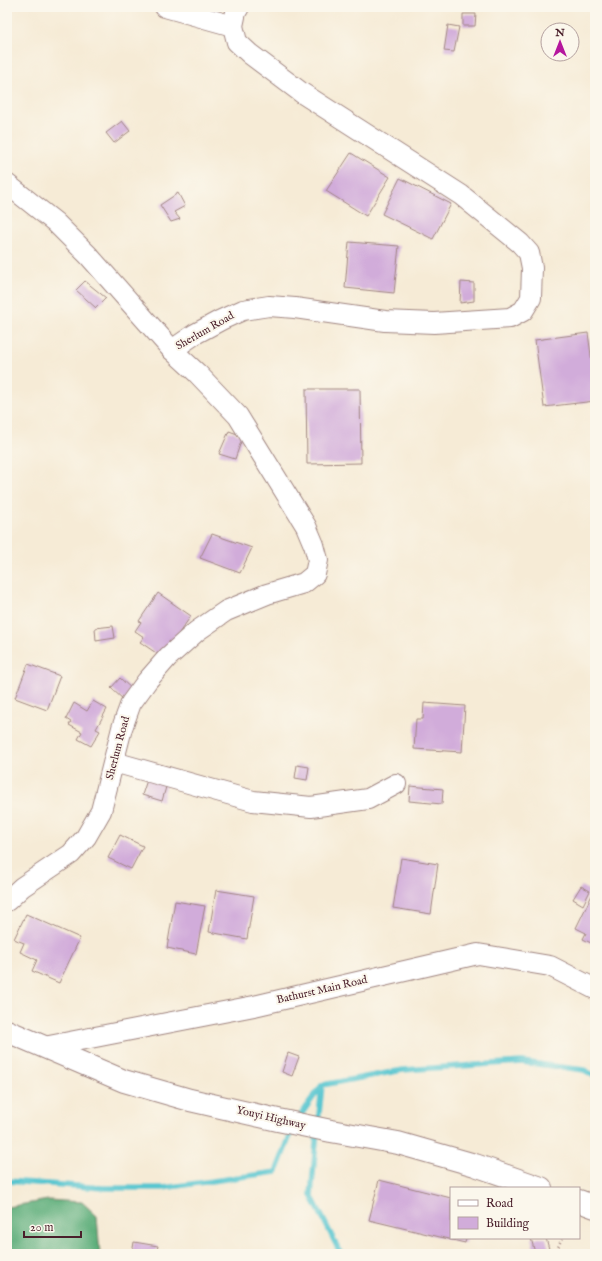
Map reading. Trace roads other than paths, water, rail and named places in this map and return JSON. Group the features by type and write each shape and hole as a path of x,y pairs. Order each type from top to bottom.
{"main road":[{"name":"Youyi Highway","path":"7,1031 124,1081 190,1100 278,1120 398,1143 475,1164 539,1187"},
{"path":"580,1201 595,1208"}],"street":[{"path":"165,7 233,26 236,12 239,7"},
{"name":"Sherlum Road","path":"7,901 22,887 71,854 86,837 101,811 122,728 131,703 147,681 168,657 197,631 226,611 267,594 304,583 315,574 318,560 314,545 306,526 238,416 197,373 172,350 195,334 243,310 269,306 295,308 385,322 434,323 510,318 523,311 531,298 532,268 529,253 520,243 461,195 302,93 272,71 237,42 233,26"},
{"path":"7,184 55,222 88,255 172,350"},
{"path":"114,762 254,802 311,807 368,799 396,784"},
{"name":"Bathurst Main Road","path":"44,1047 254,1006 478,954 550,966 595,989"}],"waterway":[{"path":"298,1119 322,1085 403,1070 522,1062 584,1070 595,1076"},
{"path":"318,1123 322,1086"},
{"path":"7,1181 104,1188 163,1188 276,1172 293,1128"},
{"path":"317,1132 311,1195 341,1254"}]}
